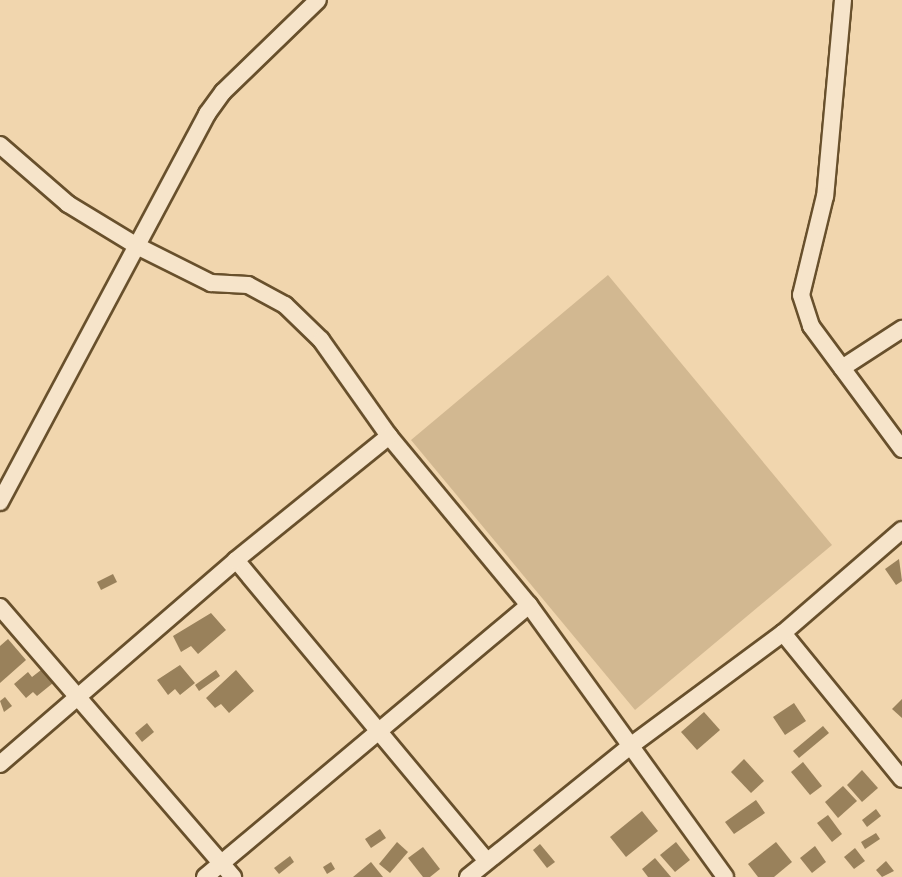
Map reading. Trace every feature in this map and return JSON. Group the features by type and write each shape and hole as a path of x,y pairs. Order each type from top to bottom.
{"street":[{"path":"0,502 136,246 223,92 318,0"},
{"path":"843,0 825,196 801,295 811,326 902,449"},
{"path":"0,145 68,204 136,246 211,283 248,285 285,305 321,341 389,436 529,605 725,877"},
{"path":"842,368 902,329"},
{"path":"0,764 236,560 389,436"},
{"path":"468,877 629,747 783,633 902,530"},
{"path":"236,560 488,861"},
{"path":"205,877 529,605"},
{"path":"0,607 233,877"},
{"path":"783,633 902,779"}],"shaded area":[{"path":"608,275 832,545 635,710 411,440"}],"building":[{"path":"899,559 902,581 896,585 885,569"},
{"path":"113,574 117,582 101,590 97,582"},
{"path":"211,613 226,630 198,654 191,646 181,652 173,636"},
{"path":"8,639 26,660 0,683 0,646"},
{"path":"180,665 195,683 180,695 175,689 168,695 157,680"},
{"path":"41,670 53,683 37,696 33,692 26,698 14,684 28,672 32,677"},
{"path":"216,670 220,676 199,691 195,685"},
{"path":"236,670 254,691 229,713 221,704 215,708 206,698"},
{"path":"5,697 12,706 4,712 0,701"},
{"path":"902,699 902,718 892,709"},
{"path":"794,703 806,721 785,735 773,717"},
{"path":"704,712 720,730 697,750 681,732"},
{"path":"147,723 154,732 142,742 135,733"},
{"path":"823,726 829,733 799,758 793,751"},
{"path":"744,759 764,781 751,793 731,772"},
{"path":"803,762 822,786 810,795 791,772"},
{"path":"862,770 878,788 862,802 847,785"},
{"path":"843,786 857,801 838,818 825,802"},
{"path":"756,800 765,813 734,834 725,822"},
{"path":"876,809 881,816 867,827 862,820"},
{"path":"642,811 658,831 626,857 610,837"},
{"path":"828,815 842,834 832,842 817,823"},
{"path":"380,829 386,838 371,848 365,839"},
{"path":"876,833 880,839 865,849 861,842"},
{"path":"397,842 408,852 390,873 379,864"},
{"path":"676,842 690,860 675,872 660,855"},
{"path":"776,842 792,862 774,877 758,877 748,864"},
{"path":"540,844 555,862 547,868 533,850"},
{"path":"815,846 826,862 812,873 800,858"},
{"path":"423,847 440,869 430,877 423,877 408,858"},
{"path":"855,848 865,861 854,869 844,857"},
{"path":"290,856 294,862 279,874 274,868"},
{"path":"655,858 671,877 648,877 642,869"},
{"path":"886,861 894,871 882,877 876,870"},
{"path":"331,862 335,869 327,874 323,867"},
{"path":"371,862 383,877 353,877"}]}
